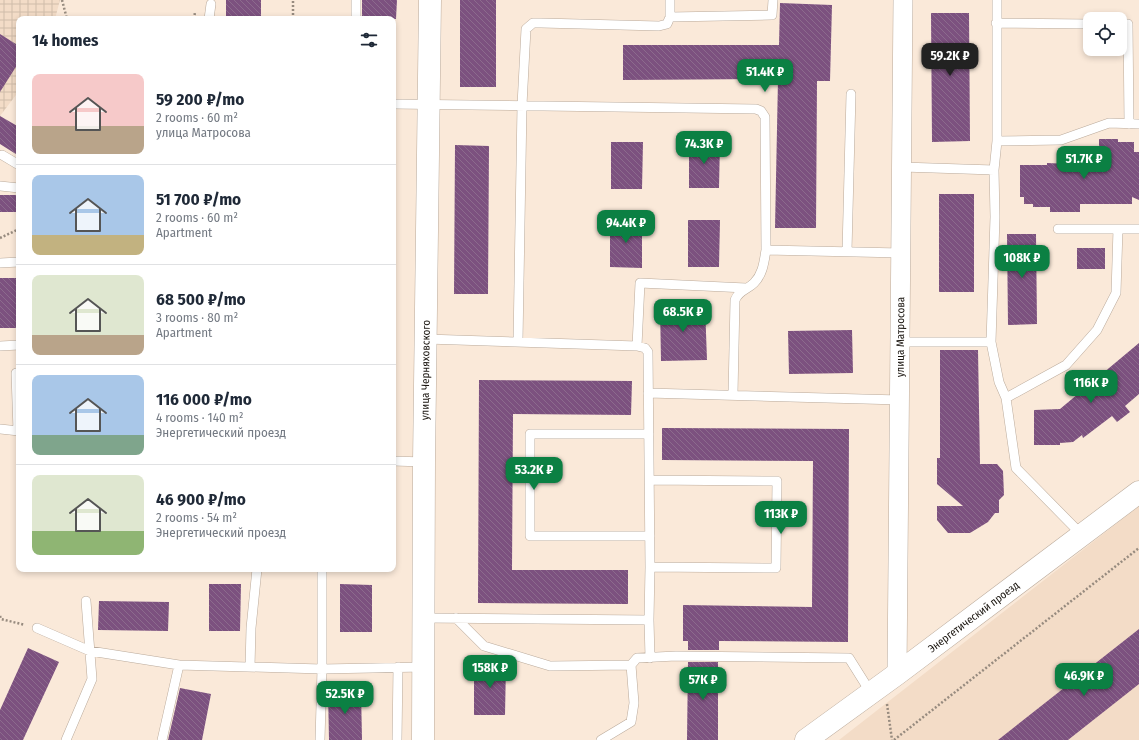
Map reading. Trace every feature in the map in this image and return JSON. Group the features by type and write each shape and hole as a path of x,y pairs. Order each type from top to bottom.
{"street":[{"name":"улица Черняховского","path":"423,740 424,462 430,0"},
{"name":"улица Матросова","path":"897,674 903,0"},
{"name":"Энергетический проезд","path":"806,740 897,674 1139,492"}],"lane":[{"path":"356,0 356,16"},
{"path":"518,342 522,105 526,29 533,23 660,26 667,24 670,17 670,0"},
{"path":"670,17 772,15 773,0"},
{"path":"997,0 997,141 994,170 995,217 991,342 999,382 1006,398 1016,468 1082,535"},
{"path":"209,16 211,4"},
{"path":"996,23 1083,24"},
{"path":"1127,24 1129,124"},
{"path":"847,251 851,94"},
{"path":"396,104 756,109 761,111 765,117 766,250 763,271 754,284 738,293 735,300 733,394"},
{"path":"997,141 1061,140 1109,124 1139,124"},
{"path":"2,154 16,163"},
{"path":"902,167 994,170"},
{"path":"0,186 16,188"},
{"path":"1058,229 1139,229"},
{"path":"1006,398 1066,365 1097,330 1116,293 1118,229"},
{"path":"766,250 901,252"},
{"path":"0,263 16,262"},
{"path":"637,346 640,283 746,288"},
{"path":"426,339 637,346 645,348 648,352 650,658"},
{"path":"900,342 991,342"},
{"path":"0,346 16,345"},
{"path":"648,393 733,394 900,400"},
{"path":"0,429 16,431"},
{"path":"649,434 530,434 530,536 650,536"},
{"path":"396,461 424,462"},
{"path":"650,480 777,481 776,568 650,567"},
{"path":"250,667 251,628 257,572"},
{"path":"320,740 322,572"},
{"path":"66,740 92,679 86,601"},
{"path":"424,618 649,620"},
{"path":"456,618 484,646 550,666 631,665"},
{"path":"37,628 90,652 179,665 322,669 424,667"},
{"path":"601,740 631,722 634,703 631,665 637,658 676,656 849,658 870,693"},
{"path":"162,740 179,665"},
{"path":"397,740 398,667"}],"path":[{"path":"62,0 66,16"},
{"path":"293,0 293,16"},
{"path":"0,238 16,230"},
{"path":"894,740 1139,548"},
{"path":"0,616 1,619 37,628"}],"shaded area":[{"path":"0,0 60,0 56,16 16,16 16,95 0,116"},
{"path":"1139,506 1139,740 839,740"}],"building":[{"path":"226,0 261,0 261,16 226,16"},
{"path":"362,0 397,0 396,19 396,16 362,16"},
{"path":"460,0 496,0 496,87 460,87"},
{"path":"780,3 832,5 830,81 817,81 816,228 775,228 778,79 623,80 623,45 779,45"},
{"path":"931,13 969,13 970,141 932,142"},
{"path":"0,34 16,44 16,67 0,92"},
{"path":"0,116 16,125 16,154 0,144"},
{"path":"1099,139 1118,139 1118,142 1134,142 1134,152 1139,152 1139,200 1132,197 1132,204 1080,204 1080,212 1050,212 1050,207 1033,207 1033,204 1024,204 1024,197 1020,197 1020,165 1047,165 1047,163 1093,165 1093,162 1099,162"},
{"path":"611,142 643,142 642,189 611,189"},
{"path":"689,142 720,142 719,188 689,188"},
{"path":"455,145 489,146 488,294 454,294"},
{"path":"939,194 974,194 974,292 939,292"},
{"path":"0,195 16,195 16,212 0,212"},
{"path":"610,220 642,220 642,268 610,267"},
{"path":"688,220 720,220 719,267 688,267"},
{"path":"1007,234 1036,234 1037,324 1008,325"},
{"path":"1077,248 1105,248 1105,269 1077,269"},
{"path":"0,278 16,278 16,328 0,328"},
{"path":"705,305 707,360 661,361 660,306"},
{"path":"852,330 853,373 789,374 788,331"},
{"path":"1139,343 1139,394 1125,406 1130,412 1117,422 1112,416 1083,438 1082,435 1073,442 1060,443 1060,445 1034,445 1034,410 1060,409"},
{"path":"940,350 978,350 980,464 997,464 1003,471 1004,495 999,500 999,513 995,513 988,522 970,533 948,533 937,520 937,506 963,506 937,484 937,458 940,458"},
{"path":"479,380 632,381 631,415 513,414 512,570 628,570 628,604 478,603"},
{"path":"662,428 849,429 848,642 719,641 719,650 688,650 688,641 683,641 683,605 812,607 813,461 662,460"},
{"path":"209,584 241,584 240,631 209,631"},
{"path":"340,584 372,585 372,632 340,632"},
{"path":"99,601 169,602 168,631 98,630"},
{"path":"1139,629 1139,684 1068,740 998,740"},
{"path":"28,648 59,662 23,740 0,740 0,710"},
{"path":"688,662 718,662 718,740 687,740"},
{"path":"474,664 506,664 505,715 474,715"},
{"path":"180,688 211,694 202,740 168,740"},
{"path":"361,690 362,740 329,740 328,691"}]}
